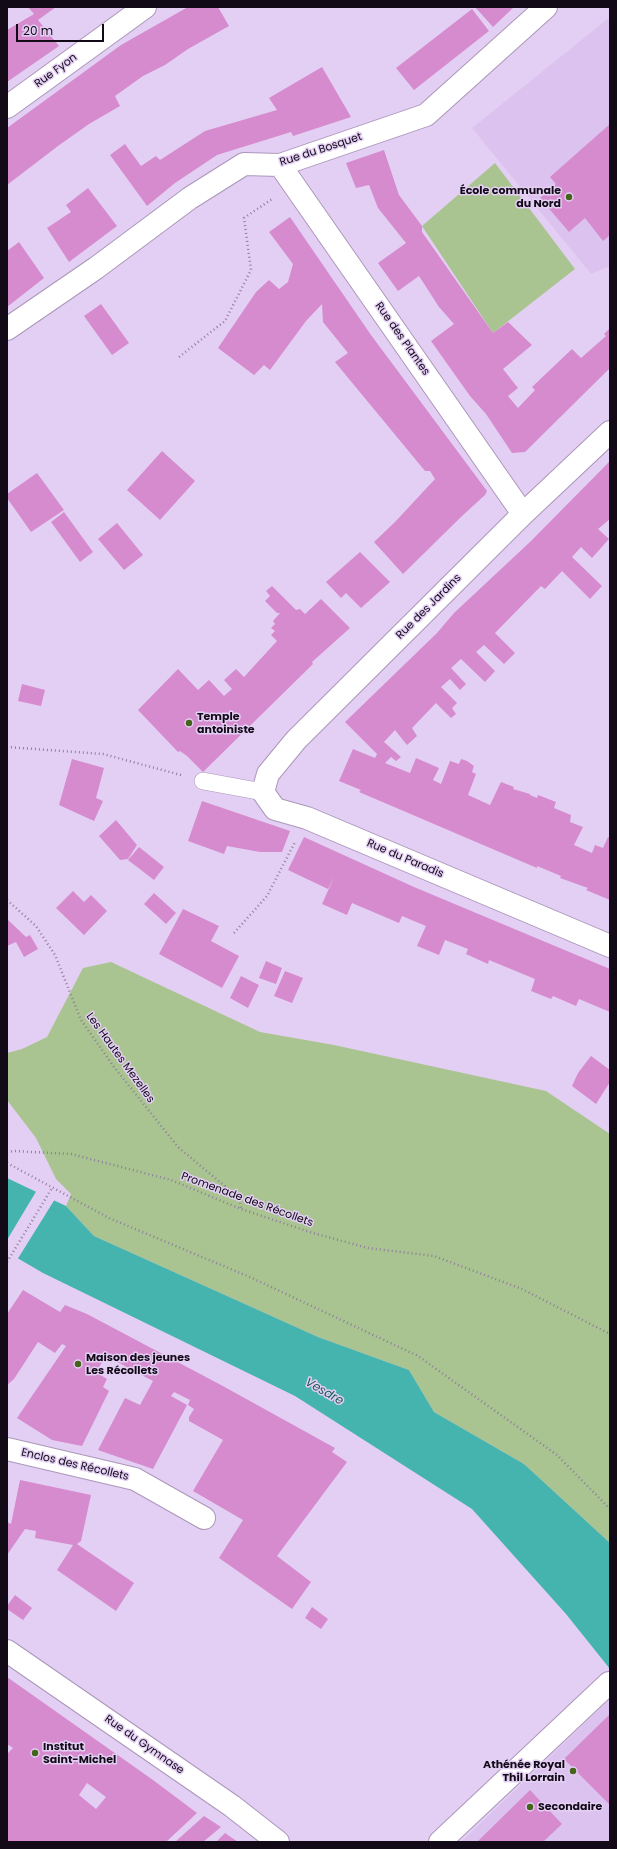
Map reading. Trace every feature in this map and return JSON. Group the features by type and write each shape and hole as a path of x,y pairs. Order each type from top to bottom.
{"street":[{"name":"Rue Fyon","path":"7,107 145,7"},
{"name":"Rue du Bosquet","path":"7,330 96,268 190,198 244,164 280,165 426,115 546,7"},
{"name":"Rue des Plantes","path":"280,165 523,514"},
{"name":"Rue des Jardins","path":"263,792 268,774 296,740 523,514 610,432"},
{"name":"Rue du Paradis","path":"263,792 275,809 307,818 610,946"},
{"name":"Enclos des Récollets","path":"7,1449 134,1479 204,1518"},
{"name":"Rue du Gymnase","path":"7,1651 232,1806 278,1842"},
{"path":"440,1842 609,1683"}],"lane":[{"path":"203,781 263,792"}],"path":[{"path":"179,358 225,321 251,270 244,218 294,184"},
{"path":"7,747 103,754 203,781"},
{"path":"234,933 267,896 307,818"},
{"name":"Les Hautes Mezelles","path":"7,900 36,926 55,955 81,1020 114,1067 178,1147 239,1198 241,1209"},
{"name":"Promenade des Récollets","path":"7,1152 14,1151 71,1154 171,1180 241,1209 313,1233 368,1248 434,1256 522,1288 610,1334"},
{"path":"7,1163 109,1218 252,1278 418,1356 556,1455 610,1509"},
{"path":"7,1262 52,1188"}],"shaded area":[{"name":"École communale du Nord","path":"610,17 610,266 591,274 472,128"},
{"path":"495,163 575,269 493,333 422,226"},
{"path":"111,962 260,1032 334,1045 546,1091 610,1134 610,1543 524,1464 434,1412 409,1370 318,1337 94,1236 66,1206 71,1194 56,1179 36,1138 7,1100 7,1053 22,1049 47,1037 83,968"},
{"name":"Athénée Royal Thil Lorrain","path":"610,1699 610,1842 461,1842"}],"water":[{"name":"Vesdre","path":"7,1178 66,1206 94,1236 318,1337 409,1370 434,1412 524,1464 610,1543 610,1669 566,1614 472,1509 295,1396 43,1273 7,1252"}],"pier":[{"path":"37,1190 55,1199 17,1260 7,1254 7,1240"}],"building":[{"path":"28,7 56,7 38,20 59,46 7,82 7,30 34,14"},
{"path":"188,7 218,7 229,26 188,49 165,65 143,76 115,96 120,106 89,124 7,185 7,128 121,45"},
{"path":"475,7 514,7 493,27"},
{"path":"472,9 489,31 414,90 396,68"},
{"path":"322,67 351,117 293,136 291,132 217,155 175,183 147,206 110,155 125,144 141,166 156,156 160,160 205,131 277,110 269,98"},
{"path":"610,124 610,235 603,241 585,218 569,232 540,198 556,184 550,177"},
{"path":"384,150 399,195 422,226 422,232 493,333 508,322 532,345 503,369 518,388 508,396 518,408 535,390 532,387 572,349 581,358 606,336 604,334 610,328 610,368 525,452 512,453 486,414 470,396 431,341 454,324 439,307 419,276 398,291 378,263 406,243 378,208 369,185 356,188 346,163"},
{"path":"88,188 117,226 69,262 47,228 71,212 66,205"},
{"path":"290,217 371,335 487,491 485,495 403,574 374,542 435,479 430,471 425,471 335,362 348,353 323,322 322,304 306,321 270,370 264,365 254,375 218,348 256,292 269,280 279,289 288,282 293,264 269,232"},
{"path":"19,242 44,278 7,307 7,251"},
{"path":"101,304 129,343 112,355 84,316"},
{"path":"162,451 195,481 160,520 127,490"},
{"path":"610,461 610,519 598,529 609,539 592,558 581,547 572,557 602,586 590,599 562,571 545,589 541,586 495,633 515,653 504,664 484,645 476,652 495,671 485,682 461,659 451,668 466,684 460,690 450,679 441,687 457,703 452,708 456,714 451,718 436,703 412,728 417,736 407,745 395,730 384,742 401,757 396,761 391,757 385,763 410,773 416,758 439,768 433,780 441,784 450,761 459,764 461,759 467,761 474,766 472,772 476,774 468,795 490,805 501,782 514,787 513,789 530,794 537,798 538,795 556,802 554,808 571,815 570,822 583,827 574,845 592,853 595,845 603,848 608,837 610,838 610,900 586,890 588,888 560,878 561,876 537,866 537,868 359,792 361,790 339,781 353,749 375,758 377,754 345,722 437,633 454,613 531,541"},
{"path":"37,473 64,510 31,532 7,498 7,494"},
{"path":"64,512 93,552 80,562 51,522"},
{"path":"117,523 143,555 124,570 98,539"},
{"path":"360,552 390,582 361,608 346,593 341,598 326,582"},
{"path":"272,586 296,610 300,609 305,614 321,599 350,628 312,662 313,664 203,772 187,756 180,751 178,752 138,710 178,669 198,690 209,680 224,696 232,689 224,680 236,669 244,677 277,641 271,635 275,631 271,628 275,624 273,621 280,613 277,613 265,601 270,596 266,591"},
{"path":"22,684 45,690 41,706 18,701"},
{"path":"72,759 104,768 96,798 103,801 94,821 59,805"},
{"path":"202,801 290,831 282,852 260,852 227,846 224,854 188,841"},
{"path":"116,820 137,845 128,859 120,860 99,836"},
{"path":"304,837 414,887 610,969 610,1012 579,999 576,1006 553,996 551,999 531,991 535,979 489,960 488,964 466,954 468,949 445,940 439,955 417,946 426,926 402,916 399,923 352,903 347,915 322,904 335,875 328,889 288,870"},
{"path":"139,847 164,867 154,880 128,860"},
{"path":"73,891 84,902 91,895 107,911 84,935 56,908"},
{"path":"154,893 176,913 166,924 144,904"},
{"path":"183,909 219,926 211,941 239,956 222,988 159,954"},
{"path":"7,919 26,937 30,935 38,949 24,957 16,942 7,946"},
{"path":"266,961 282,968 276,984 259,978"},
{"path":"285,971 303,978 292,1003 274,996"},
{"path":"241,976 259,985 248,1008 230,998"},
{"path":"591,1056 610,1070 610,1082 596,1104 572,1086 578,1073"},
{"path":"23,1290 60,1312 65,1305 87,1314 221,1385 335,1448 332,1452 347,1462 277,1556 311,1582 292,1609 219,1558 243,1520 193,1491 223,1440 189,1421 189,1417 194,1409 188,1405 190,1400 174,1392 171,1396 187,1405 153,1469 98,1450 125,1398 140,1405 153,1381 106,1356 96,1372 107,1379 103,1387 109,1391 82,1446 52,1440 17,1418 66,1346 62,1344 55,1353 38,1342 14,1379 7,1385 7,1314"},
{"path":"20,1480 91,1495 81,1541 77,1544 134,1583 116,1611 57,1570 73,1545 35,1538 36,1531 25,1529 7,1555 7,1522 11,1524"},
{"path":"15,1595 32,1608 23,1620 7,1609 7,1606"},
{"path":"312,1607 328,1619 321,1629 305,1618"},
{"path":"7,1677 153,1780 197,1813 166,1842 7,1842 7,1754 13,1748 7,1744","holes":["87,1783 106,1797 96,1809 79,1795"]},
{"name":"Secondaire","path":"610,1714 610,1805 564,1759"},
{"name":"Secondaire","path":"530,1790 562,1824 543,1842 477,1842"},
{"path":"204,1816 221,1827 203,1842 175,1842"},
{"path":"225,1833 238,1842 216,1842"}],"place":[{"name":"École communale du Nord","path":"569,197"},
{"name":"Temple antoiniste","path":"189,723"},
{"name":"Maison des jeunes Les Récollets","path":"78,1364"},
{"name":"Institut Saint-Michel","path":"35,1753"},
{"name":"Athénée Royal Thil Lorrain","path":"573,1771"},
{"name":"Secondaire","path":"530,1807"}]}
